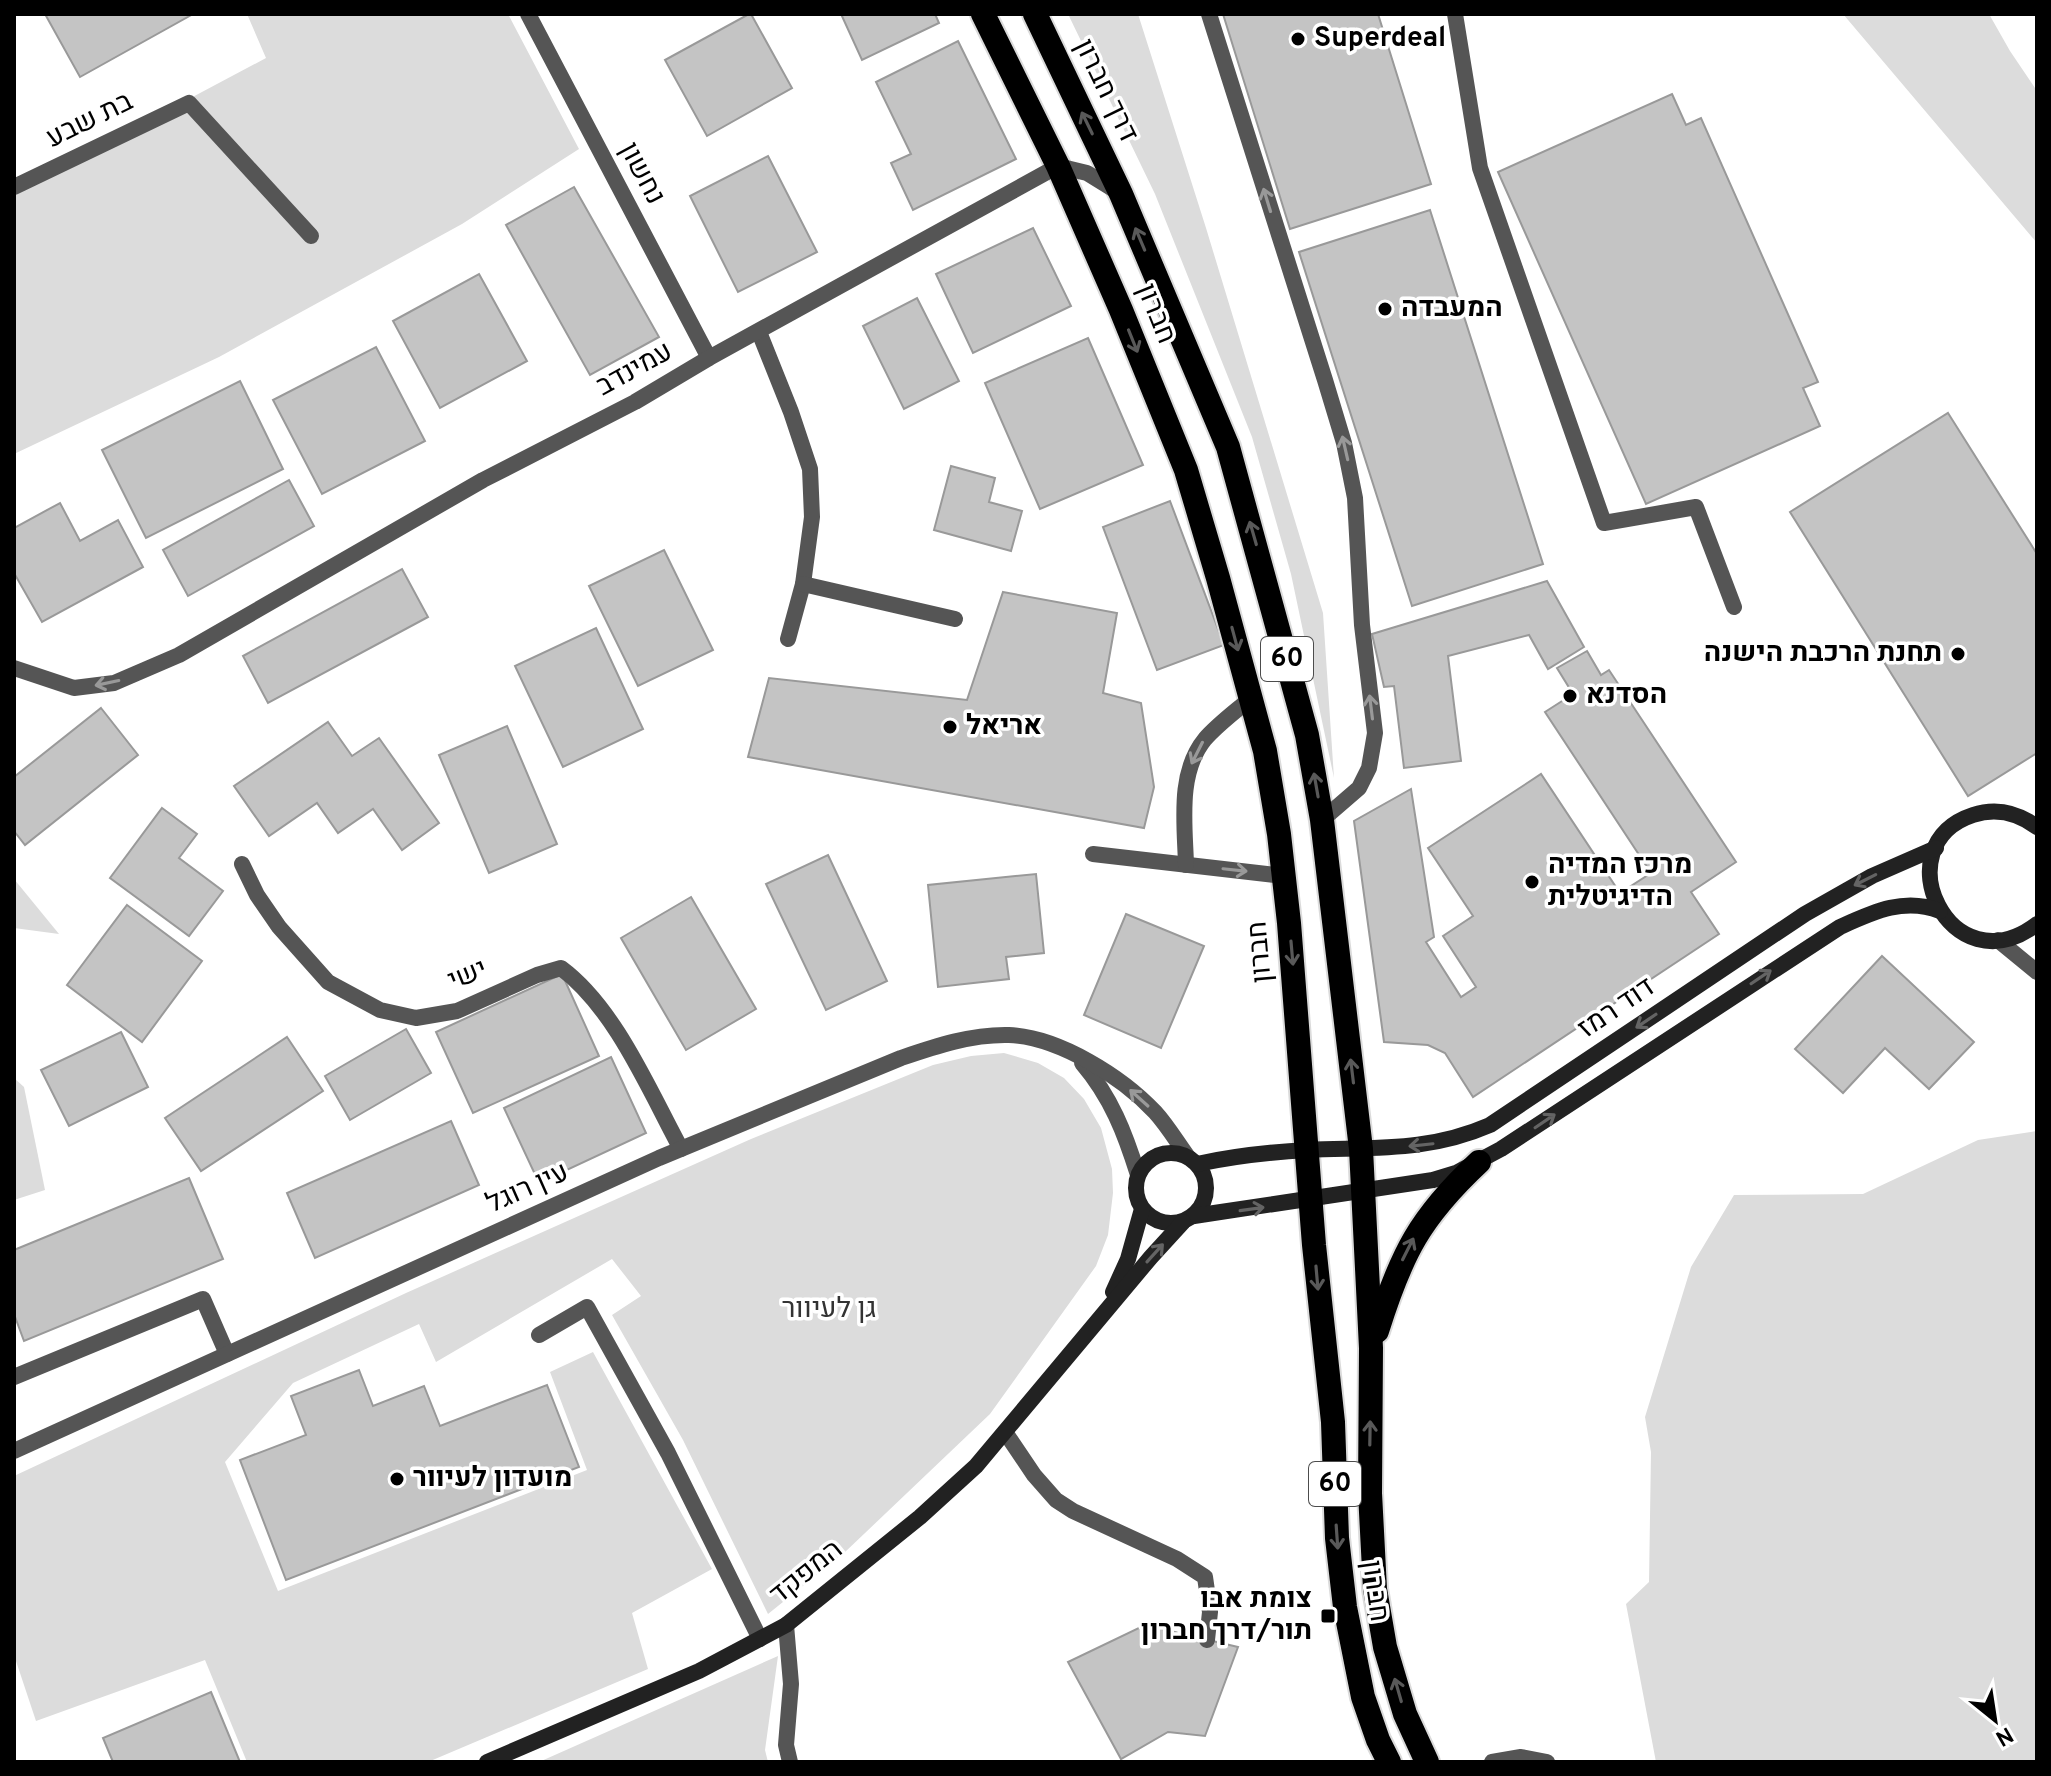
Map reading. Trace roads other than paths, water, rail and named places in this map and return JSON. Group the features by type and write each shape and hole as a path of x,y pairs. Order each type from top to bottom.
{"highway":[{"name":"60","path":"983,14 1058,166"},
{"name":"דרך חברון","path":"1035,14 1121,194"},
{"name":"חברון","path":"1058,166 1186,470 1265,751 1284,876 1310,1200 1333,1422 1337,1538 1345,1607 1363,1697 1389,1762"},
{"name":"חברון","path":"1121,194 1228,447 1307,735 1322,820 1361,1149 1371,1348 1370,1493 1375,1589 1385,1647 1405,1714 1427,1762"},
{"path":"1371,1348 1395,1277 1425,1218 1479,1162"}],"street":[{"name":"נחשון","path":"528,14 709,358"},
{"path":"1209,14 1333,405 1355,498 1362,625 1375,733 1369,768 1359,788 1322,820"},
{"path":"1455,14 1480,168 1604,523 1696,507 1734,607"},
{"name":"בת שבע","path":"14,187 189,103 311,236"},
{"name":"עמינדב","path":"14,668 74,688 114,683 179,655 483,480 635,402 1058,166"},
{"path":"1058,166 1087,173 1121,194"},
{"path":"759,332 810,469 812,517 803,584 788,639"},
{"path":"803,584 955,619"},
{"path":"1186,865 1184,796 1191,764 1204,740 1251,698"},
{"path":"2037,827 2011,813 1980,813 1953,826 1936,848 1931,861 1930,881 1940,911 1952,925 1969,936 1998,940 2018,936 2037,924"},
{"name":"דוד רמז","path":"1308,1150 1432,1144 1465,1136 1490,1125 1817,907 1872,876 1936,848"},
{"path":"1093,854 1284,876"},
{"name":"ישי","path":"242,864 257,895 279,927 328,982 380,1010 416,1018 457,1011 537,975 561,968 581,983 623,1042 681,1149"},
{"name":"דוד רמז","path":"1310,1200 1433,1180 1479,1162 1840,927 1875,911 1897,906 1926,906 1940,911"},
{"path":"1998,940 2037,972"},
{"name":"עין רוגל","path":"14,1451 681,1149 940,1045 981,1036 1012,1035 1043,1042 1076,1055 1106,1071 1142,1100 1192,1160"},
{"path":"1076,1055 1113,1105 1138,1175"},
{"path":"1308,1150 1192,1160 1176,1153 1164,1154 1153,1158 1138,1175 1135,1187 1142,1209 1150,1218 1160,1222 1310,1200"},
{"path":"1188,1219 1206,1196 1206,1184 1192,1160"},
{"name":"המפקד","path":"1092,1328 1128,1259 1142,1209"},
{"name":"המפקד","path":"487,1762 699,1671 786,1625 920,1517 976,1466 1188,1219"},
{"path":"14,1377 203,1299 227,1354"},
{"path":"539,1335 587,1307 668,1453 760,1639"},
{"path":"1005,1432 1034,1475 1056,1500 1073,1511 1177,1559 1205,1577 1210,1612 1207,1640"},
{"path":"786,1625 791,1684 786,1745 790,1762"},
{"path":"1492,1762 1521,1757 1547,1762"}],"place":[{"name":"Superdeal","path":"1298,39"},
{"name":"המעבדה","path":"1385,309"},
{"name":"תחנת הרכבת הישנה","path":"1958,654"},
{"name":"הסדנא","path":"1570,696"},
{"name":"אריאל","path":"950,727"},
{"name":"מרכז המדיה הדיגיטלית","path":"1532,882"},
{"name":"מועדון לעיוור","path":"397,1479"},
{"name":"צומת אבו תור/דרך חברון","path":"1328,1616"}],"park label":[{"name":"גן לעיוור","path":"829,1310"}]}
